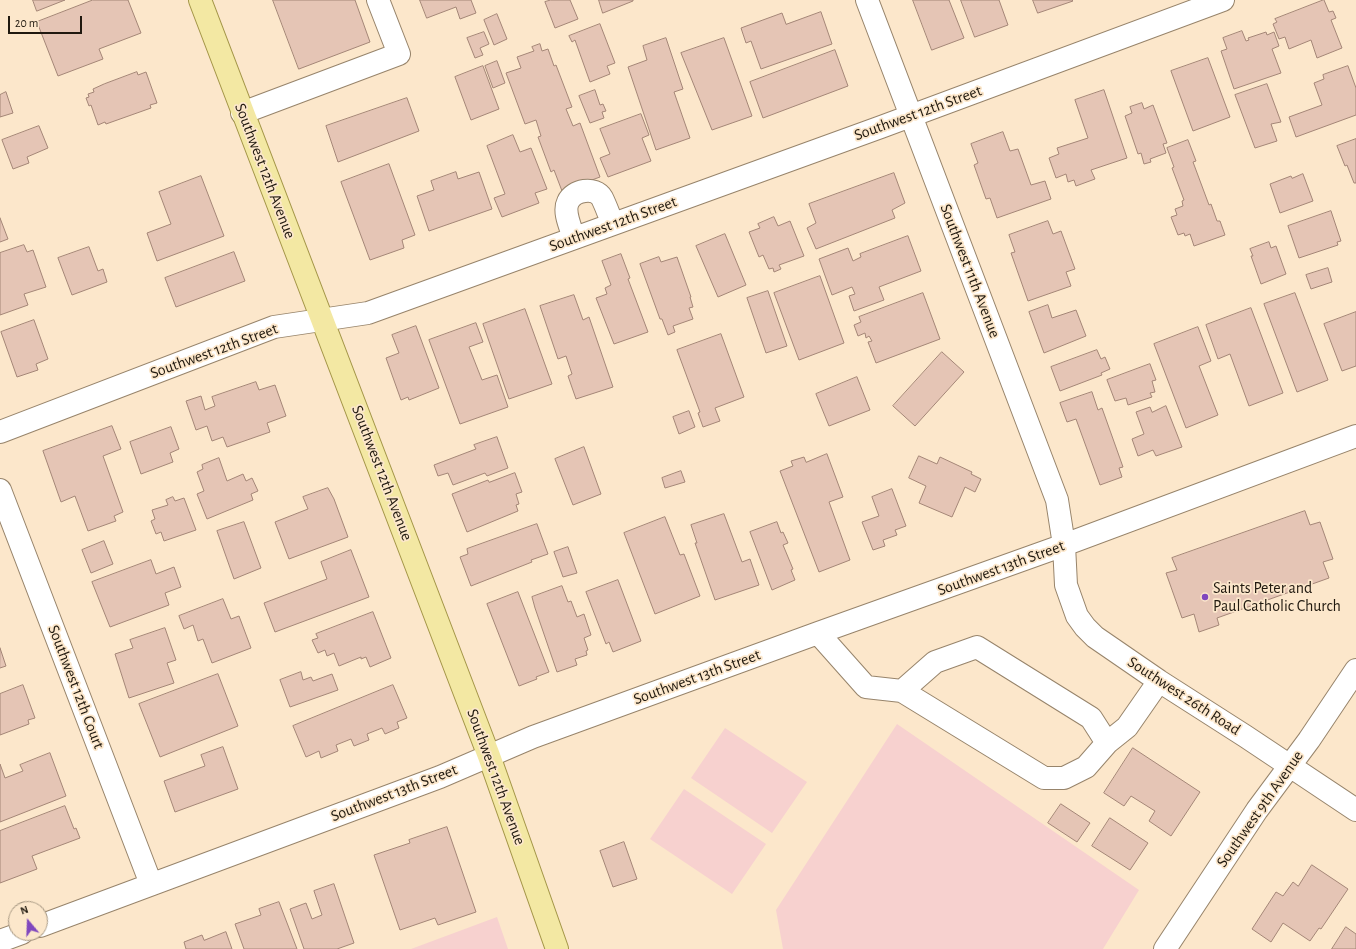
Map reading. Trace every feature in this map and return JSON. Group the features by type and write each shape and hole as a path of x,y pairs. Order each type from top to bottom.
{"main road":[{"name":"Southwest 12th Avenue","path":"200,0 489,756 557,949"}],"street":[{"path":"242,112 399,54 378,0"},
{"name":"Southwest 11th Avenue","path":"867,0 1057,500 1064,545"},
{"name":"Southwest 12th Street","path":"0,432 274,327 368,313 911,116 1223,0"},
{"path":"574,238 566,210 568,201 575,194 586,191 595,191 602,197 613,224"},
{"name":"Southwest 13th Street","path":"48,923 440,777 533,737 1064,545 1356,436"},
{"name":"Southwest 12th Court","path":"0,490 151,884"},
{"name":"Southwest 26th Road","path":"1064,545 1066,585 1077,616 1085,628 1159,681 1356,810"},
{"path":"818,633 866,687 902,691 1044,778 1064,778 1086,767 1106,743 1127,727 1159,681"},
{"path":"902,691 935,662 977,647 1091,718 1106,743"},
{"name":"Southwest 9th Avenue","path":"1165,949 1257,810 1313,734 1356,670"}],"shaded area":[{"path":"897,724 1139,890 1103,949 783,949 776,910"},
{"path":"725,728 807,782 772,833 691,778"},
{"path":"684,789 766,844 732,894 650,839"},
{"path":"497,917 508,949 411,949"}],"building":[{"path":"33,0 65,0 37,11"},
{"path":"93,0 128,0 141,33 99,49 103,59 58,76 37,22"},
{"path":"273,0 355,0 370,42 299,69"},
{"path":"420,0 471,0 476,13 460,19 456,7 427,18"},
{"path":"551,0 570,0 578,19 555,28 545,2"},
{"path":"599,0 633,0 633,1 603,13"},
{"path":"913,0 949,0 964,38 932,50"},
{"path":"961,0 999,0 1008,25 975,37"},
{"path":"1033,0 1072,0 1073,1 1038,13"},
{"path":"1324,0 1329,12 1333,11 1336,18 1331,20 1342,48 1317,58 1311,40 1289,49 1285,37 1279,39 1273,24 1277,22 1275,19"},
{"path":"821,12 832,44 761,69 751,41 746,43 741,28 782,13 786,24"},
{"path":"497,14 507,39 494,45 484,20"},
{"path":"600,24 615,63 607,66 610,74 590,82 575,40 572,42 569,36"},
{"path":"1242,31 1246,41 1249,40 1248,38 1266,32 1267,35 1274,32 1279,46 1272,49 1281,73 1234,89 1221,51 1227,49 1223,38"},
{"path":"484,32 489,44 480,48 483,55 475,58 467,38"},
{"path":"666,38 683,89 674,92 690,138 656,150 628,67 647,60 643,46"},
{"path":"724,38 752,116 712,130 681,53"},
{"path":"540,44 542,51 548,49 554,66 556,65 572,107 566,109 573,126 580,123 600,177 562,191 554,170 551,172 538,137 541,136 536,120 525,124 506,73 521,68 517,57 534,51 532,47"},
{"path":"835,50 848,86 763,118 750,82"},
{"path":"1208,58 1230,117 1193,131 1171,71"},
{"path":"497,61 505,83 493,88 485,66"},
{"path":"483,66 499,109 471,120 455,77"},
{"path":"1348,66 1356,88 1356,115 1296,137 1289,117 1322,105 1314,83 1324,79 1323,75"},
{"path":"137,72 138,75 146,72 157,103 150,105 151,108 106,124 105,122 98,125 91,105 89,106 86,98 89,97 88,94 94,92 93,89 104,84"},
{"path":"1267,84 1281,122 1271,124 1277,141 1255,148 1235,95"},
{"path":"595,90 600,105 603,104 606,111 602,112 604,118 590,123 579,96"},
{"path":"1104,90 1127,158 1091,170 1095,179 1076,186 1074,180 1068,182 1066,174 1056,178 1049,158 1059,154 1057,148 1088,138 1075,100"},
{"path":"6,92 13,113 0,117 0,95"},
{"path":"407,98 419,131 338,162 326,126"},
{"path":"1142,103 1144,109 1153,105 1167,143 1163,144 1166,153 1150,159 1151,162 1144,164 1141,153 1138,154 1125,116 1132,113 1130,107"},
{"path":"641,114 649,135 642,138 651,161 608,177 600,158 610,154 600,129"},
{"path":"39,126 48,148 27,157 29,163 13,169 2,140"},
{"path":"1003,132 1010,151 1018,149 1031,185 1045,181 1051,199 997,218 990,198 986,199 974,165 978,163 971,144"},
{"path":"513,135 520,152 531,148 547,189 535,193 539,203 502,217 494,198 505,194 487,146"},
{"path":"1356,139 1356,183 1354,183 1337,146"},
{"path":"1188,140 1196,161 1193,162 1209,205 1211,204 1217,221 1220,221 1225,235 1194,246 1190,234 1185,236 1184,233 1178,235 1171,217 1177,215 1175,209 1183,206 1182,201 1184,200 1172,168 1174,167 1167,148"},
{"path":"389,164 415,235 402,240 404,248 370,260 341,182"},
{"path":"456,172 458,179 479,172 492,209 429,231 417,196 434,190 431,181"},
{"path":"894,173 905,203 892,210 895,218 816,249 807,228 816,223 809,204"},
{"path":"1303,174 1313,201 1280,213 1270,184 1291,176 1292,178"},
{"path":"201,176 224,236 157,261 147,233 171,224 159,192"},
{"path":"1331,211 1341,241 1337,242 1338,245 1299,258 1288,226"},
{"path":"774,217 778,226 790,221 804,256 779,265 781,269 774,272 773,268 769,269 763,255 759,257 749,232 760,228 758,224"},
{"path":"0,218 8,239 0,242"},
{"path":"1048,221 1053,234 1061,231 1075,269 1066,272 1071,286 1028,301 1011,253 1015,252 1009,235"},
{"path":"725,234 746,285 718,297 696,246"},
{"path":"908,236 921,271 879,287 884,300 854,311 849,296 855,294 852,287 832,295 819,259 848,248 853,261 861,257 860,254"},
{"path":"1269,242 1271,248 1276,246 1286,274 1261,284 1250,249"},
{"path":"24,245 27,252 33,250 46,287 24,294 28,305 0,315 0,253"},
{"path":"89,247 98,271 103,269 107,282 72,295 58,258"},
{"path":"234,252 245,281 176,307 165,278"},
{"path":"621,254 630,278 628,279 648,332 614,344 596,298 607,294 605,288 611,285 602,261"},
{"path":"659,257 661,262 677,257 693,307 689,308 693,319 673,326 675,332 668,335 662,319 660,319 640,264"},
{"path":"1328,268 1332,282 1311,289 1306,275"},
{"path":"820,276 844,343 799,360 774,293"},
{"path":"768,291 787,346 766,353 747,298"},
{"path":"923,293 940,339 876,363 868,342 872,341 869,336 866,338 865,333 858,336 854,325 861,322 859,317"},
{"path":"1295,293 1328,380 1297,392 1264,304"},
{"path":"574,295 583,320 589,317 613,387 576,399 568,376 572,374 566,356 558,359 540,306"},
{"path":"1048,305 1052,318 1076,310 1086,336 1044,353 1029,312"},
{"path":"1251,308 1283,393 1249,406 1230,354 1218,359 1206,325"},
{"path":"525,309 552,384 509,399 483,324"},
{"path":"1356,312 1356,366 1342,371 1324,324"},
{"path":"34,320 48,359 36,364 38,370 17,377 1,332"},
{"path":"476,323 483,342 469,347 482,380 497,375 508,407 460,424 429,340"},
{"path":"416,326 439,388 409,400 408,397 401,400 386,358 399,353 392,335"},
{"path":"1198,327 1211,361 1199,366 1218,415 1186,428 1154,344"},
{"path":"721,334 744,397 715,408 720,421 703,427 698,413 700,412 677,350"},
{"path":"1097,350 1101,359 1105,357 1110,369 1101,373 1102,375 1060,391 1051,367"},
{"path":"942,352 964,372 915,426 893,406"},
{"path":"1150,364 1156,380 1152,381 1155,392 1150,393 1152,397 1128,405 1126,398 1115,401 1107,380"},
{"path":"857,377 870,410 829,426 816,394"},
{"path":"256,382 259,390 275,385 286,416 267,423 270,432 227,447 223,437 212,441 207,426 196,430 186,401 201,396 205,410 215,406 212,397"},
{"path":"1092,392 1098,410 1102,408 1123,467 1119,468 1122,477 1100,485 1076,419 1067,422 1060,403"},
{"path":"1166,406 1182,447 1156,456 1153,450 1138,456 1132,439 1144,434 1136,412 1150,407 1152,412"},
{"path":"689,411 695,427 679,434 673,417"},
{"path":"112,426 121,449 103,456 123,512 114,516 116,521 88,531 75,496 61,502 43,451"},
{"path":"171,427 179,449 170,453 173,462 141,474 130,442"},
{"path":"497,437 508,468 487,476 485,473 453,485 448,473 438,476 434,465 476,449 474,445"},
{"path":"584,447 601,494 573,505 555,459"},
{"path":"827,454 843,497 829,502 850,560 819,572 780,471 793,466 791,461 804,457 806,462"},
{"path":"919,456 937,464 940,457 972,472 971,474 981,479 975,492 965,487 952,517 919,503 926,486 909,478"},
{"path":"219,458 227,481 243,474 246,481 252,478 258,491 251,494 253,500 207,519 197,494 204,491 197,472 203,469 202,465"},
{"path":"681,471 685,482 665,488 662,478"},
{"path":"515,473 522,492 516,494 519,504 516,505 518,511 467,532 452,494 488,480 489,482"},
{"path":"328,488 334,499 348,537 289,559 275,522 308,509 303,497"},
{"path":"892,489 906,526 895,530 897,535 883,540 885,546 873,550 862,522 879,516 872,497"},
{"path":"173,497 175,501 184,498 196,530 164,541 161,532 156,534 151,521 155,519 152,510 168,505 166,500"},
{"path":"1305,511 1310,525 1320,522 1333,559 1323,562 1329,578 1217,618 1219,625 1199,632 1194,614 1182,618 1166,573 1177,570 1172,558"},
{"path":"724,514 742,562 750,559 759,585 715,600 695,543 697,543 691,525"},
{"path":"665,517 680,555 684,554 700,596 655,614 624,533"},
{"path":"244,522 261,568 234,579 217,531"},
{"path":"777,522 781,533 783,532 788,543 783,545 793,569 791,570 795,580 772,590 750,532"},
{"path":"537,524 548,554 531,560 532,562 471,586 460,557 468,554 467,549"},
{"path":"104,541 113,564 91,573 82,550"},
{"path":"568,547 577,573 563,577 554,552"},
{"path":"351,550 369,597 275,632 264,603 327,579 321,562"},
{"path":"151,560 156,574 174,567 181,587 165,593 169,605 110,627 92,582"},
{"path":"618,580 641,641 613,652 609,642 606,644 586,592"},
{"path":"562,586 568,602 571,601 577,617 584,614 591,635 584,638 588,650 586,651 587,655 575,659 577,665 557,672 532,597"},
{"path":"518,592 549,672 536,677 537,679 519,686 487,604"},
{"path":"223,599 231,619 239,616 251,648 212,663 203,639 198,641 193,625 184,629 179,616"},
{"path":"373,612 391,658 370,667 366,657 361,659 361,657 339,666 334,653 327,656 325,650 318,653 312,640 318,638 316,634"},
{"path":"165,628 176,660 167,663 174,683 129,698 115,654 133,648 130,640"},
{"path":"0,648 6,666 0,668"},
{"path":"301,672 303,680 311,677 313,681 332,674 338,690 290,707 280,680"},
{"path":"218,674 238,726 160,757 139,704"},
{"path":"23,685 35,718 28,720 29,724 0,735 0,694"},
{"path":"393,685 407,718 397,722 399,728 385,734 382,728 367,734 369,740 354,746 351,739 336,745 338,751 321,758 319,751 306,757 293,726"},
{"path":"223,747 238,789 175,812 164,781 205,766 201,755"},
{"path":"1133,748 1200,792 1171,836 1149,821 1155,811 1131,796 1124,806 1104,793"},
{"path":"50,753 66,796 0,822 0,764 5,778 23,771 20,765"},
{"path":"1061,804 1090,823 1077,842 1048,823"},
{"path":"65,806 74,829 76,828 80,838 32,856 37,869 0,883 0,831"},
{"path":"1110,818 1148,843 1130,870 1092,846"},
{"path":"447,827 476,912 438,925 435,918 400,930 374,855 410,843 409,840"},
{"path":"624,842 637,879 613,887 600,851"},
{"path":"1312,865 1348,889 1321,929 1319,928 1310,941 1283,923 1271,942 1252,929 1276,892 1283,896 1293,882 1298,886"},
{"path":"334,884 354,943 337,949 304,949 290,909 306,903 312,919 322,915 314,891"},
{"path":"279,902 297,949 244,949 235,924 261,915 259,909"},
{"path":"1346,927 1356,934 1356,949 1332,949"},
{"path":"226,932 232,949 186,949 184,942 202,935 204,940"}],"place":[{"name":"Saints Peter and Paul Catholic Church","path":"1205,597"}]}
